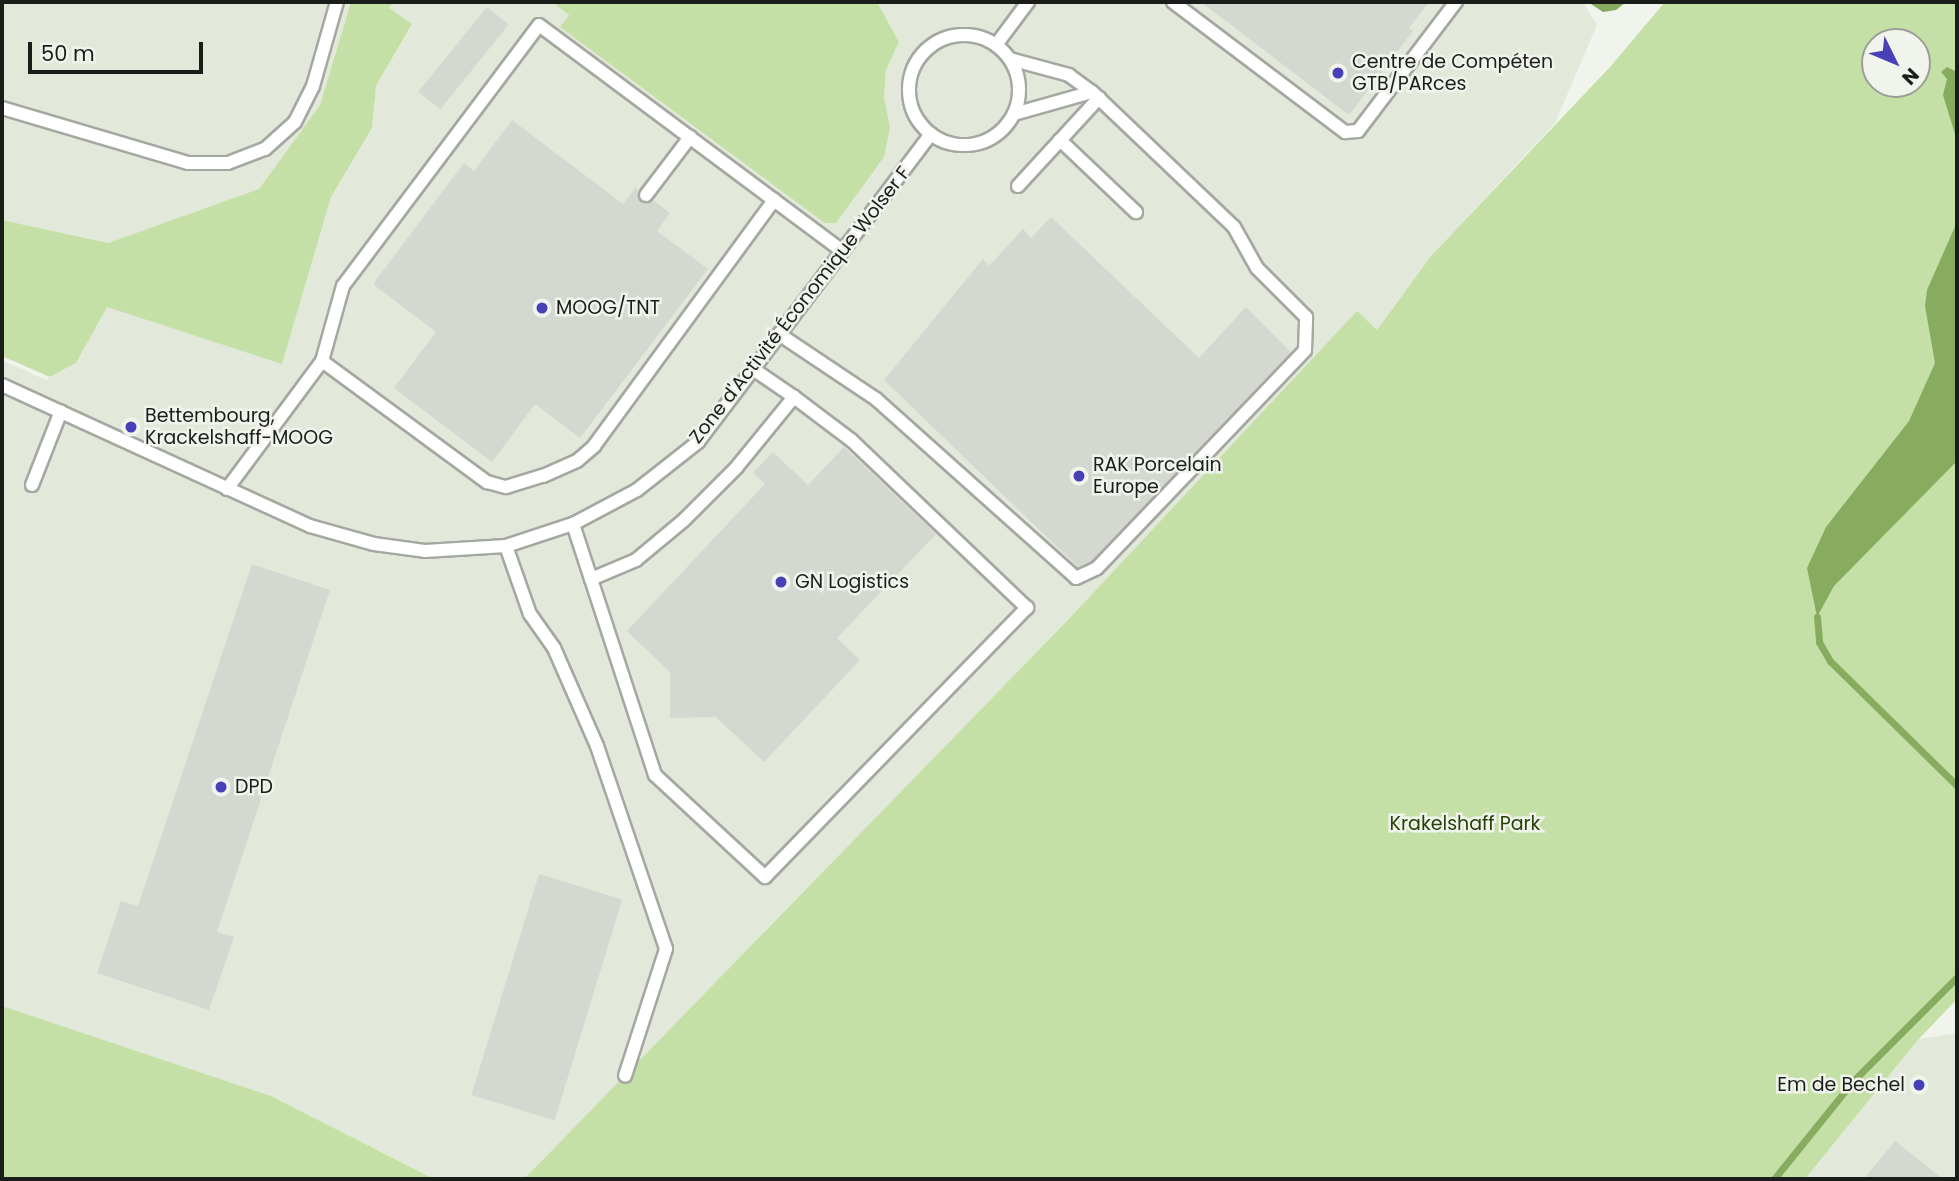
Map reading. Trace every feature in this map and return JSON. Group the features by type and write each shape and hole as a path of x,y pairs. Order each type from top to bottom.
{"lane":[{"path":"2,108 188,163 228,163 265,149 295,122 313,86 337,2"},
{"path":"996,44 1028,2"},
{"path":"1173,2 1345,132 1358,131 1456,2"},
{"path":"227,489 322,361 343,286 539,25 842,251"},
{"path":"1014,114 1019,86 1010,59 996,44 972,36 947,37 920,57 912,72 911,106 931,134 948,143 986,141 1014,114 1096,95"},
{"path":"779,334 876,399 1076,578 1097,568 1305,350 1306,317 1257,268 1234,227 1096,95 1069,75 1010,59"},
{"path":"1018,186 1096,95"},
{"name":"Zone d'Activité Économique Wolser F","path":"2,385 310,526 374,544 425,551 506,546 573,524 637,490 698,442 931,134"},
{"path":"646,195 690,137"},
{"path":"1060,140 1136,212"},
{"path":"322,361 487,482 506,487 543,477 577,461 594,446 775,200"},
{"path":"573,524 655,775 765,877 1027,608 850,440 753,369"},
{"path":"591,579 636,560 684,520 736,468 794,397"},
{"path":"32,485 61,411"},
{"path":"506,546 530,614 554,648 597,746 666,949 625,1076"}],"shaded area":[{"path":"2,2 351,2 320,105 259,189 108,243 2,220"},
{"path":"393,2 552,2 569,15 561,27 825,223 890,127 884,97 886,70 899,42 877,2 1583,2 1597,25 1555,123 1431,256 1377,330 1357,312 1065,623 524,1179 434,1179 271,1096 2,1006 2,360 46,380 76,363 107,306 282,363 331,197 372,128 376,87 412,24 388,8"},
{"path":"1588,2 1626,2 1616,10 1603,12"},
{"path":"1947,67 1957,72 1957,141 1943,95 1947,79 1941,72"},
{"path":"1957,222 1957,461 1834,586 1817,617 1807,568 1826,527 1909,421 1935,363 1925,306 1927,290"},
{"name":"Em de Bechel","path":"1957,1033 1957,1179 1805,1179 1919,1039"}],"green space":[{"path":"351,2 393,2 389,8 412,24 376,86 372,128 331,197 282,364 107,307 76,363 50,377 2,356 2,220 108,243 259,189 320,105"},
{"path":"552,2 877,2 899,42 886,70 884,97 890,127 884,157 836,223 825,223 560,27 569,15"},
{"name":"Krakelshaff Park","path":"1665,2 1957,2 1957,999 1917,1041 1805,1179 524,1179 1065,623 1357,311 1377,330 1431,256 1610,67"},
{"path":"2,1006 271,1096 434,1179 2,1179"}],"building":[{"name":"Centre de Compéten GTB/PARces","path":"1201,2 1429,2 1409,28 1413,31 1349,115"},
{"path":"487,7 509,25 440,109 418,92"},
{"name":"MOOG/TNT","path":"512,120 623,204 636,187 640,201 653,200 670,213 657,231 708,269 580,438 535,404 492,462 394,388 436,332 373,284 464,163 474,171"},
{"name":"RAK Porcelain Europe","path":"1051,217 1199,358 1246,307 1291,352 1092,561 1078,567 884,380 983,259 989,266 1023,229 1031,238"},
{"name":"GN Logistics","path":"844,447 936,534 837,638 860,660 764,762 716,717 670,718 670,672 627,631 765,484 753,473 773,452 808,485"},
{"name":"DPD","path":"252,564 330,590 217,932 234,937 209,1010 97,973 121,901 138,906"},
{"path":"539,874 622,899 555,1120 471,1095"},
{"path":"1895,1141 1943,1179 1864,1179"}],"waterway":[{"path":"1817,617 1819,642 1830,661 1957,786"},
{"path":"1774,1179 1854,1080 1957,977"}],"place":[{"name":"Centre de Compéten GTB/PARces","path":"1338,73"},
{"name":"MOOG/TNT","path":"542,308"},
{"name":"Bettembourg, Krackelshaff-MOOG","path":"131,427"},
{"name":"RAK Porcelain Europe","path":"1079,476"},
{"name":"GN Logistics","path":"781,582"},
{"name":"DPD","path":"221,787"},
{"name":"Em de Bechel","path":"1919,1085"}]}
